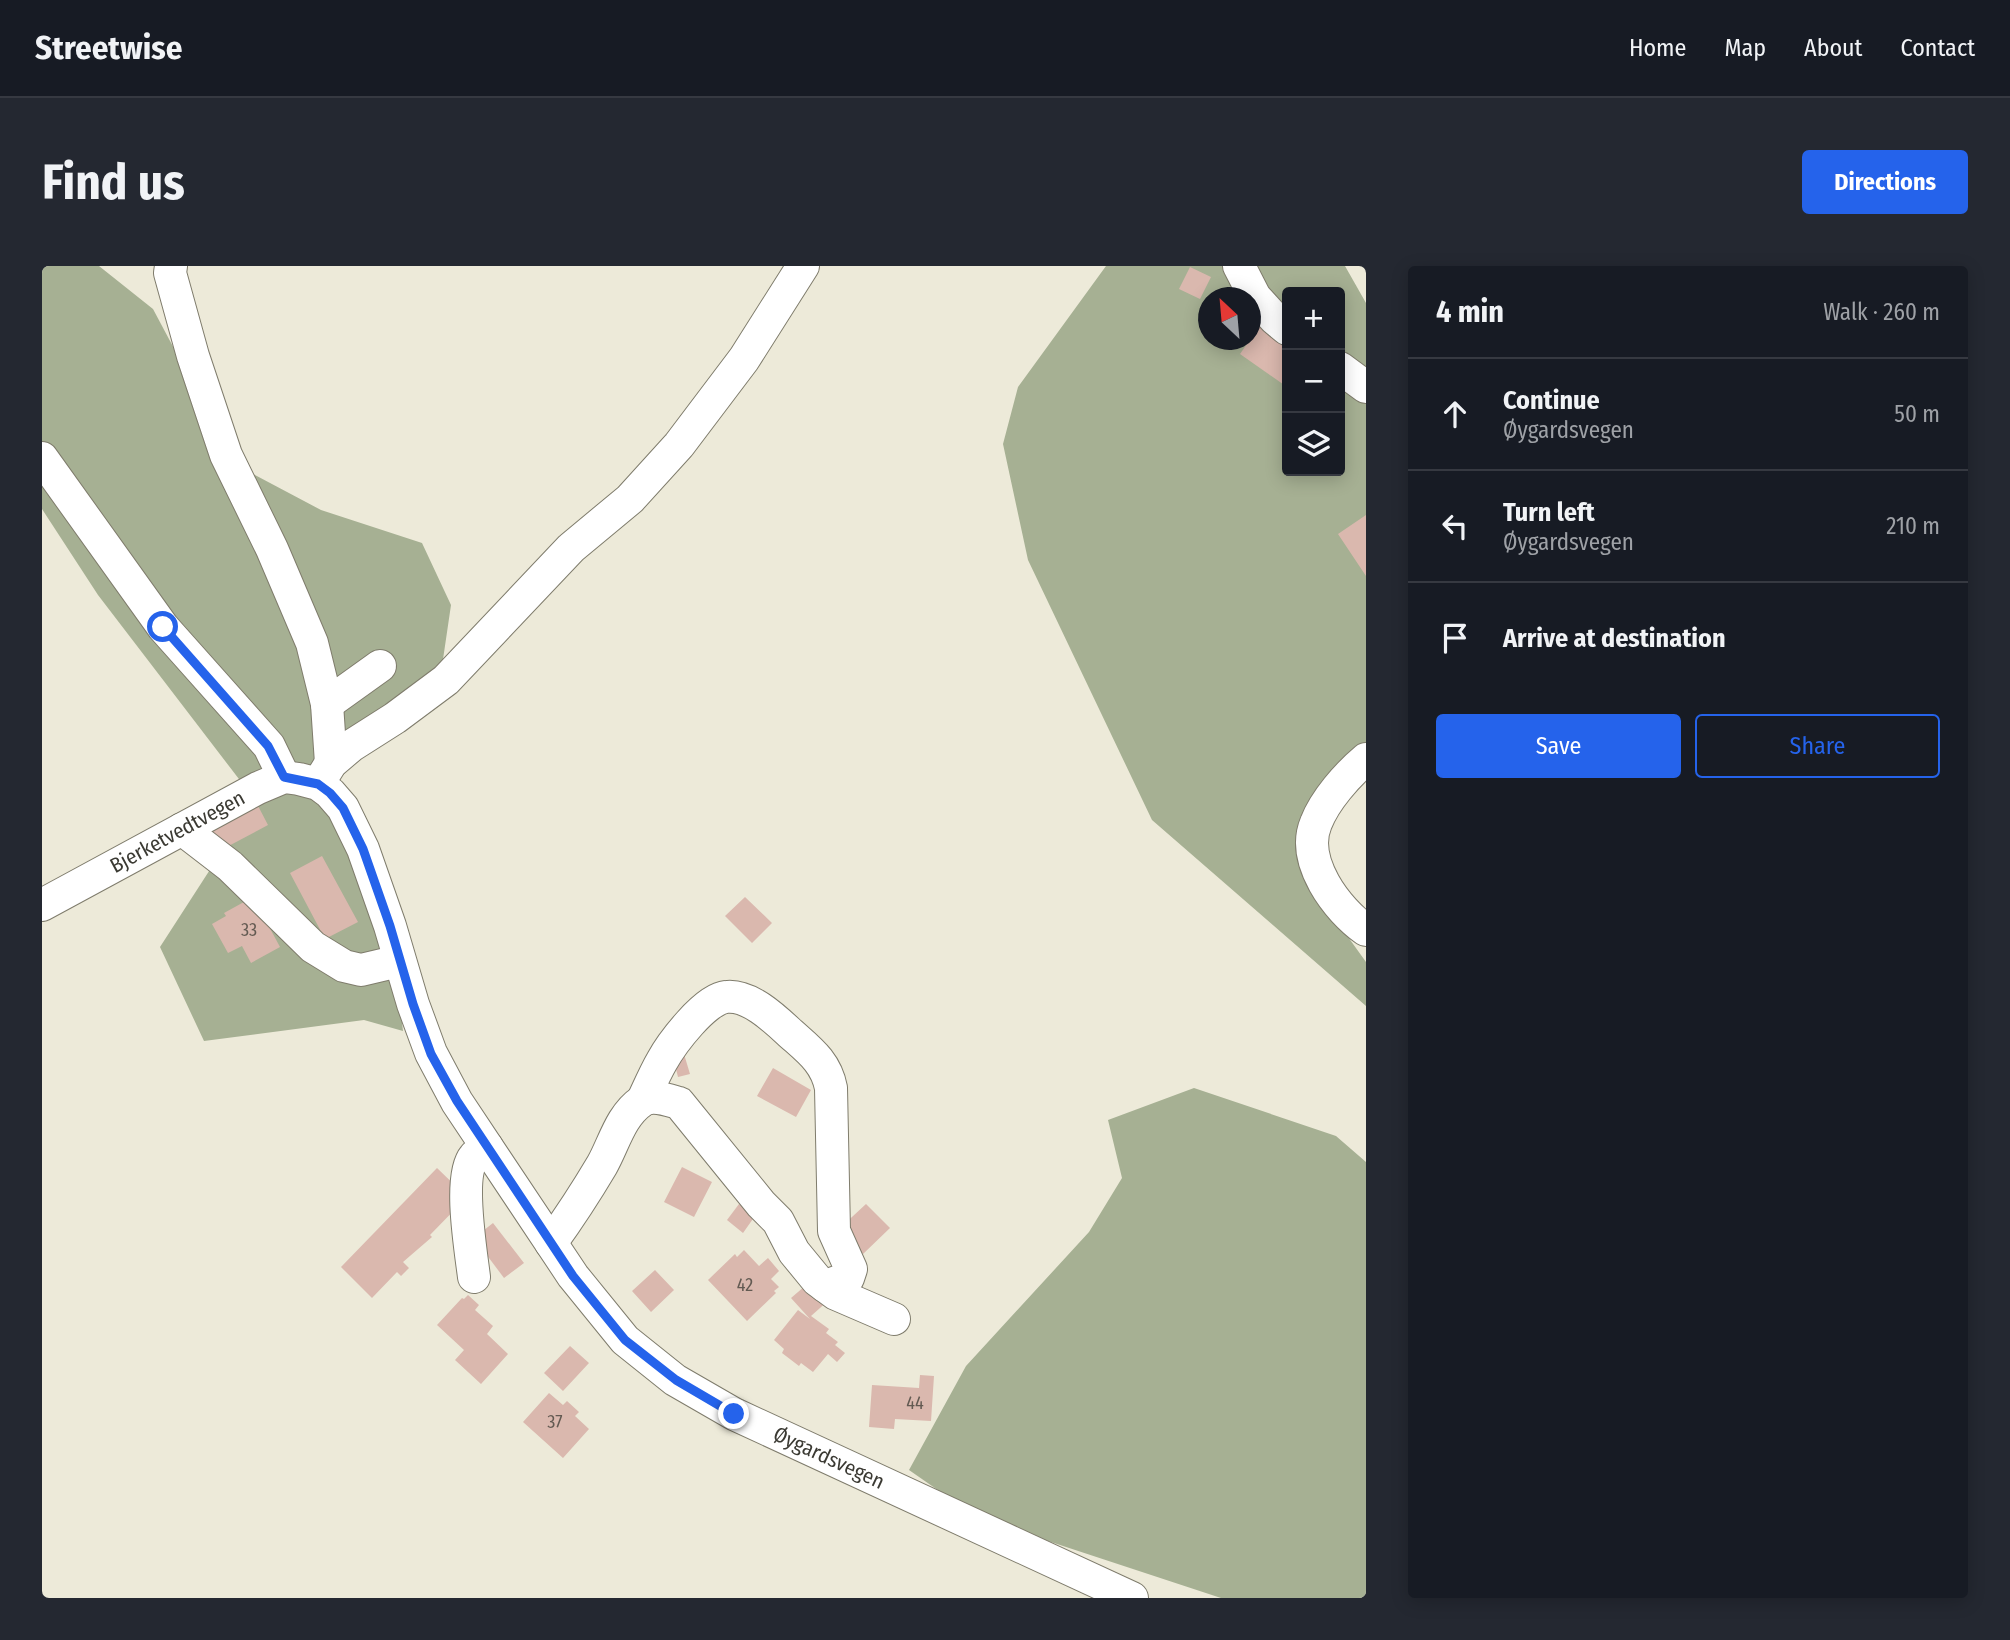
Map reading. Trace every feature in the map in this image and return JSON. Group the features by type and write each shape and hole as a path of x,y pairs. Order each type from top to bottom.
{"street":[{"path":"171,266 170,274 193,356 226,455 272,549 312,643 327,704 325,773"},
{"path":"42,458 163,627 268,746 284,777 325,773 351,746 395,718 446,680 571,548 630,499 679,445 736,370 803,266"},
{"path":"1239,266 1255,297 1282,324"},
{"path":"1345,372 1366,387"},
{"path":"327,704 380,666"},
{"path":"1366,758 1331,797 1315,825 1314,845 1315,860 1329,894 1352,920 1366,930"},
{"name":"Øygardsvegen","path":"325,773 330,793 343,808 363,849 431,1054 457,1101 573,1276 625,1340 676,1380 734,1414 1132,1598"},
{"name":"Bjerketvedtvegen","path":"42,905 257,788 284,777"},
{"path":"181,829 230,866 313,947 344,966 361,970 399,961"},
{"path":"551,1243 607,1157 620,1125 643,1100 662,1061 680,1035 709,1005 726,997 750,1002 768,1012 818,1058 829,1075 834,1231 851,1269 848,1278 825,1286"},
{"path":"643,1100 658,1098 679,1103 778,1222 794,1252 817,1280 836,1294 894,1319"},
{"path":"474,1277 466,1175 473,1158 487,1147"}],"green space":[{"path":"42,266 99,266 153,309 236,465 321,510 422,543 451,605 441,673 351,750 328,791 396,971 403,1031 364,1020 204,1041 160,947 255,800 98,595 42,509"},
{"path":"1106,266 1345,266 1366,303 1366,766 1310,821 1310,884 1366,962 1366,1006 1152,820 1028,560 1003,444 1018,387"},
{"path":"1194,1088 1336,1136 1366,1162 1366,1598 1221,1598 978,1518 909,1470 966,1366 1089,1232 1122,1178 1108,1120"}],"building":[{"path":"1190,267 1211,277 1206,287 1198,287 1198,298 1179,289"},
{"path":"1261,326 1282,340 1282,383 1240,354 1243,350 1261,350"},
{"path":"1366,515 1366,576 1338,534"},
{"path":"256,802 268,825 221,850 209,828"},
{"path":"322,856 358,922 325,939 290,873"},
{"path":"253,897 280,947 251,963 242,946 228,953 212,924 226,916 224,913"},
{"path":"745,897 772,923 752,943 725,916"},
{"path":"684,1054 690,1074 678,1077 673,1057"},
{"path":"773,1068 811,1090 796,1117 757,1096"},
{"path":"682,1167 712,1182 694,1217 664,1202"},
{"path":"437,1168 467,1197 430,1235 432,1237 403,1262 409,1268 401,1276 397,1272 372,1298 341,1267"},
{"path":"739,1204 755,1216 743,1233 727,1220"},
{"path":"866,1204 890,1228 863,1254 839,1229"},
{"path":"493,1223 524,1263 504,1278 474,1238"},
{"path":"744,1250 759,1266 768,1258 779,1271 771,1279 779,1287 774,1291 776,1293 747,1321 708,1280 735,1254 737,1257"},
{"path":"655,1270 674,1290 651,1312 632,1291"},
{"path":"812,1280 829,1300 811,1316 829,1329 826,1333 838,1342 835,1345 845,1353 837,1362 828,1354 813,1372 801,1363 799,1366 782,1353 784,1349 774,1340 798,1310 810,1319 791,1298"},
{"path":"468,1295 479,1305 475,1310 493,1326 487,1334 508,1354 481,1384 455,1360 464,1350 437,1325"},
{"path":"570,1346 589,1363 563,1391 544,1373"},
{"path":"920,1375 934,1376 931,1421 895,1419 894,1429 869,1427 872,1385 919,1388"},
{"path":"549,1393 563,1405 567,1401 579,1412 575,1416 589,1429 563,1458 523,1422"}],"route":[{"path":"163,627 268,746 284,777 318,784 343,808 363,849 431,1054 457,1101 573,1276 625,1340 676,1380 734,1414"}]}
